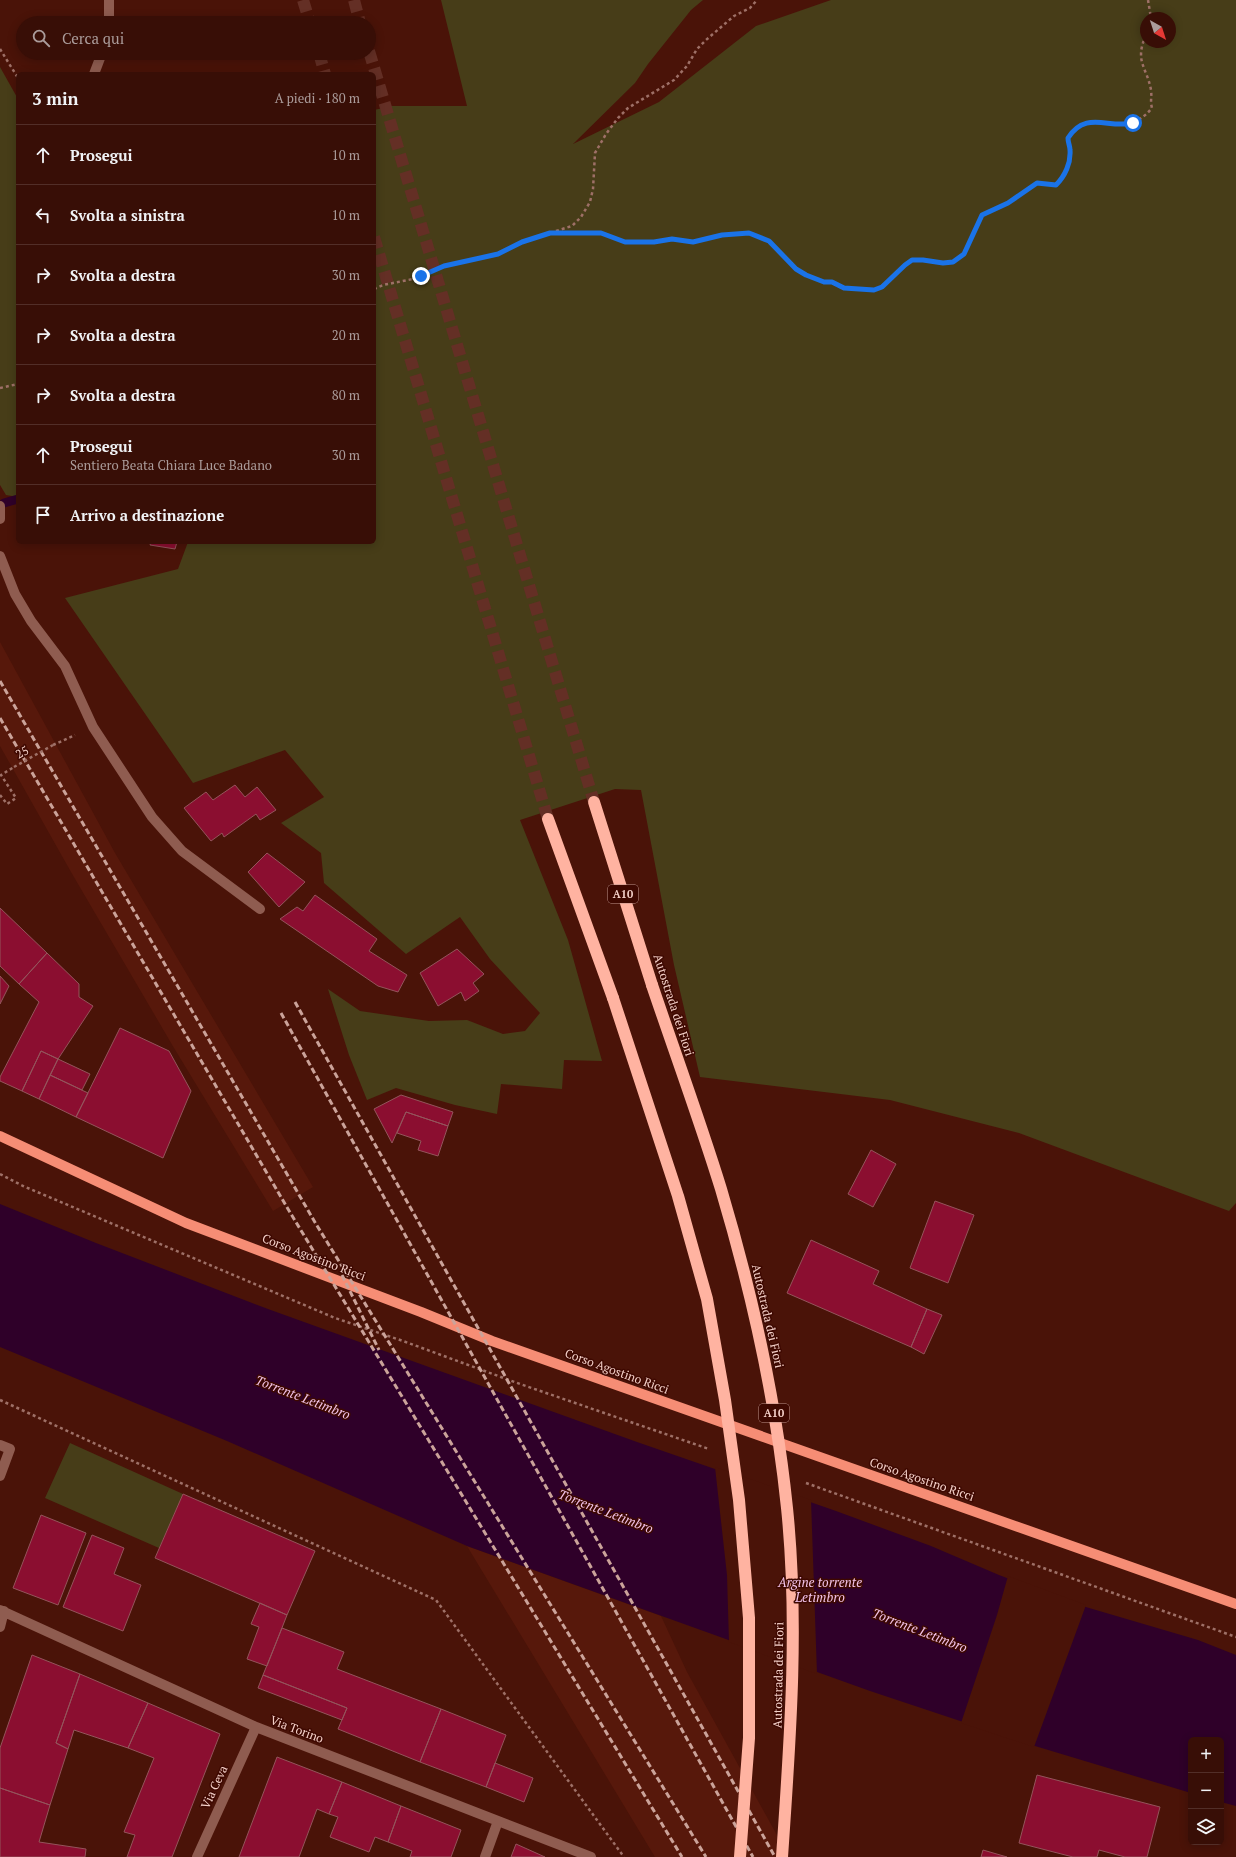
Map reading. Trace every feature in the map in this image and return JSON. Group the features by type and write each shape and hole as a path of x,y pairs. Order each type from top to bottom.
{"highway":[{"name":"Autostrada dei Fiori","path":"594,802 652,985 720,1188 745,1274 771,1392 787,1509 794,1625 791,1734 782,1857"},
{"path":"548,819 613,998 680,1203 707,1299 725,1400 739,1500 749,1618 749,1738 740,1857"}],"main road":[{"name":"Corso Agostino Ricci","path":"0,1136 186,1222 422,1312 492,1341 1236,1604"}],"street":[{"path":"109,0 109,16"},
{"path":"95,72 99,60"},
{"path":"0,506 0,519"},
{"path":"0,556 15,594 31,621 65,666 93,727 152,817 182,851 260,908"},
{"path":"0,1445 10,1449 0,1476"},
{"path":"0,1627 2,1611"},
{"name":"Via Torino","path":"2,1611 256,1727 591,1857"},
{"name":"Via Ceva","path":"196,1857 256,1727"},
{"path":"485,1857 498,1822"}],"path":[{"path":"376,288 383,285 406,281 444,266 498,254 522,242 572,226 581,217 590,202 593,189 595,153 606,134 618,118 628,108 674,80 688,66 697,48 734,16 750,8 757,0"},
{"path":"1148,0 1150,12"},
{"path":"550,233 601,233 625,242 654,242 672,239 693,242 722,235 749,233 769,241 796,269 806,275 824,282 832,282 844,288 874,290 882,287 912,260 943,263 953,262 964,254 982,215 1008,203 1037,183 1056,185 1064,177 1069,164 1070,150 1068,138 1078,126 1094,121 1124,125 1133,123 1147,114 1152,108 1150,98 1151,90 1142,65 1141,56 1143,48"},
{"path":"0,49 16,75"},
{"path":"0,388 16,384"},
{"name":"25","path":"0,795 7,804 16,798 1,774 53,745"},
{"path":"0,1174 24,1186 335,1318 403,1340 520,1384 677,1438"},
{"path":"0,1400 436,1600 624,1857"},
{"path":"800,1481 1236,1637"}],"shaded area":[{"path":"441,0 703,0 691,10 648,64 635,83 573,144 659,102 756,26 831,0 1236,0 1236,1203 1229,1211 1019,1133 890,1100 700,1077 674,965 641,790 615,789 520,820 568,940 602,1061 564,1060 562,1089 501,1084 497,1114 455,1105 396,1088 367,1100 349,1055 328,989 360,1011 429,1021 467,1020 503,1034 525,1031 540,1013 490,959 460,917 406,954 324,883 321,853 281,823 324,797 285,750 193,783 65,598 178,569 187,544 376,544 376,110 392,106 467,106"},
{"path":"0,67 16,95 16,497 6,495 0,485"},
{"path":"0,642 115,853 313,1187 273,1211 174,1048 71,872 0,746"},
{"path":"70,1443 183,1494 159,1548 45,1498"},
{"path":"467,1546 661,1616 687,1672 789,1857 655,1857"}],"water":[{"name":"Argine torrente Letimbro","path":"0,1204 96,1243 268,1309 637,1442 836,1511 931,1546 999,1575 1079,1605 1198,1640 1236,1655 1236,1806 1224,1803 1224,1737 1188,1737 1188,1792 1035,1746 870,1691 467,1546 227,1441 0,1347"}],"pier":[{"path":"715,1467 811,1500 817,1674 729,1642 727,1575"},
{"path":"1008,1576 1086,1605 1034,1747 961,1723 997,1615"}],"building":[{"path":"150,544 176,544 175,549"},
{"path":"235,785 245,797 257,787 276,810 260,820 256,814 224,837 222,833 211,841 184,808 206,792 213,800"},
{"path":"267,853 305,882 279,907 248,872"},
{"path":"315,895 377,939 369,951 407,975 398,992 378,986 280,919 297,907 303,911"},
{"path":"0,908 47,953 19,984 0,966"},
{"path":"457,949 484,974 473,983 479,991 465,1001 461,992 438,1006 420,973"},
{"path":"47,953 79,984 79,997 93,1006 58,1059 41,1051 22,1091 0,1081 0,1077 39,1002 19,984"},
{"path":"0,976 9,986 0,1004"},
{"path":"120,1028 169,1051 191,1091 163,1158 76,1117"},
{"path":"41,1051 58,1059 39,1099 22,1091"},
{"path":"58,1059 90,1074 82,1090 50,1075"},
{"path":"50,1075 88,1093 76,1117 39,1099"},
{"path":"401,1095 453,1112 448,1126 406,1112 392,1143 374,1109"},
{"path":"406,1112 448,1126 438,1156 418,1150 421,1141 397,1133"},
{"path":"871,1150 896,1164 873,1207 848,1194"},
{"path":"935,1201 974,1215 948,1283 910,1268"},
{"path":"811,1240 879,1271 873,1284 927,1309 911,1347 787,1293"},
{"path":"927,1309 942,1315 924,1354 911,1347"},
{"path":"183,1494 315,1551 287,1615 155,1558"},
{"path":"41,1515 86,1533 58,1605 13,1588"},
{"path":"92,1535 124,1548 114,1574 141,1585 123,1631 63,1607"},
{"path":"260,1603 287,1615 267,1666 247,1659 259,1627 251,1624"},
{"path":"282,1628 344,1652 337,1669 441,1709 420,1762 338,1729 347,1708 263,1675"},
{"path":"32,1655 80,1674 56,1743 68,1749 50,1805 0,1788 0,1748"},
{"path":"80,1674 148,1703 128,1748 74,1730 68,1749 56,1743"},
{"path":"263,1675 347,1708 342,1720 258,1688"},
{"path":"148,1703 220,1734 172,1857 127,1857 135,1835 124,1832 154,1758 128,1748"},
{"path":"441,1709 506,1735 486,1787 420,1762"},
{"path":"277,1757 342,1782 329,1814 317,1809 299,1857 239,1857"},
{"path":"495,1763 533,1778 524,1802 486,1787"},
{"path":"1037,1775 1160,1807 1147,1857 1125,1857 1099,1850 1097,1857 1073,1857 1019,1843"},
{"path":"342,1782 401,1806 388,1842 375,1837 369,1852 330,1837 338,1817 329,1814"},
{"path":"0,1788 50,1805 39,1842 86,1849 85,1857 0,1857"},
{"path":"401,1806 461,1830 451,1857 410,1857 412,1851 388,1842"},
{"path":"516,1844 545,1857 511,1857"},
{"path":"983,1850 1007,1857 981,1857"}],"waterway":[{"path":"4,503 16,500"}],"tunnel":[{"path":"303,0 308,16"},
{"path":"354,0 358,16"},
{"path":"321,60 324,72"},
{"path":"372,60 375,72"},
{"path":"376,74 594,802"},
{"path":"376,244 548,819"}],"railway":[{"path":"0,681 316,1224 706,1857"},
{"path":"0,718 288,1209 682,1857"},
{"path":"295,1002 775,1857"},
{"path":"281,1013 753,1857"},
{"path":"342,1275 379,1350"}],"route":[{"path":"421,276 444,266 498,254 522,242 550,233 601,233 625,242 654,242 672,239 693,242 707,237 749,233 769,241 796,269 806,275 824,282 838,284 844,288 874,290 882,287 912,260 943,263 957,260 964,254 982,215 1008,203 1027,188 1037,183 1042,182 1056,185 1064,177 1069,164 1070,150 1068,138 1078,126 1094,121 1124,125 1133,123"}],"water label":[{"name":"Torrente Letimbro","path":"303,1397"},
{"name":"Torrente Letimbro","path":"606,1511"},
{"name":"Torrente Letimbro","path":"920,1630"}]}
